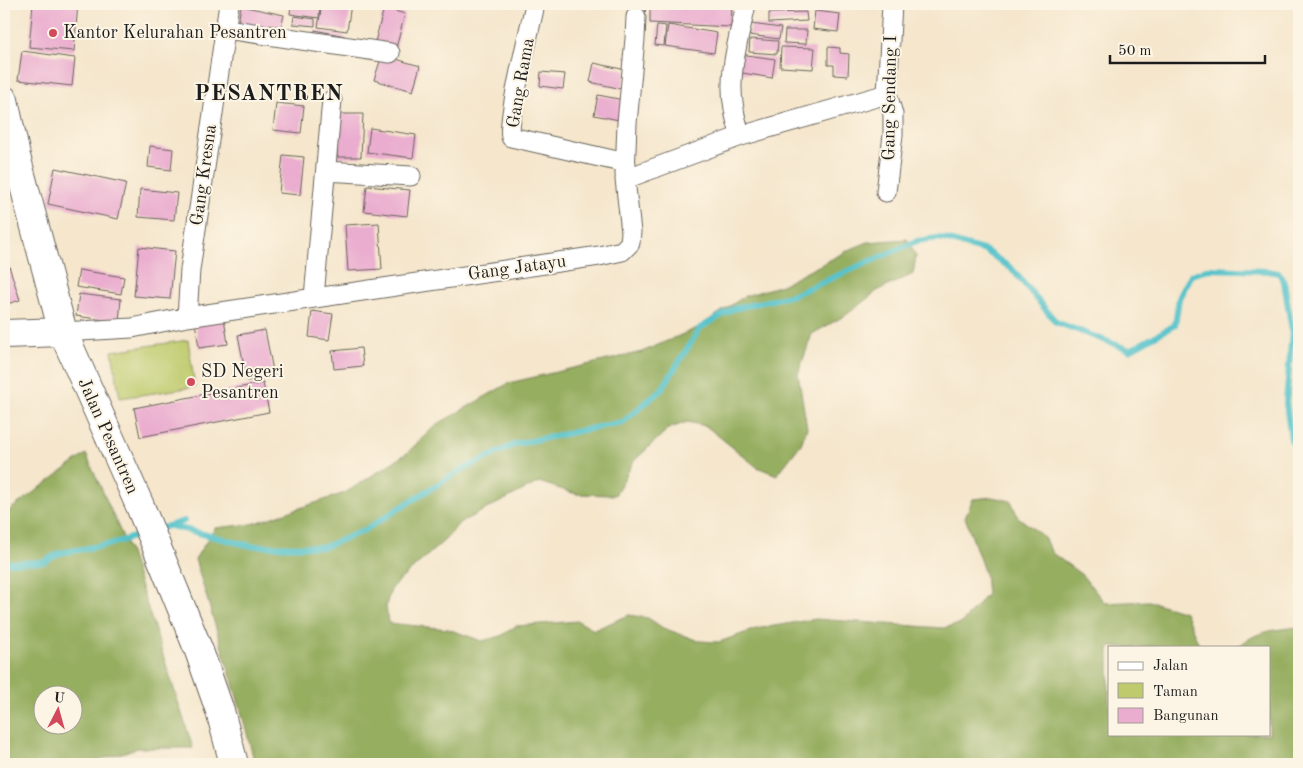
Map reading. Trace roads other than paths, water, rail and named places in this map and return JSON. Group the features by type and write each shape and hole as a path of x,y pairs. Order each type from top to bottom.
{"main road":[{"name":"Jalan Pesantren","path":"4,100 7,127 63,332 140,506 199,651 220,711 234,764"},
{"path":"4,334 63,332"}],"street":[{"name":"Gang Kresna","path":"187,317 190,270 226,29 228,4"},
{"name":"Gang Rama","path":"535,4 512,111 511,137 625,171"},
{"path":"741,136 734,109 732,89 734,59 746,4"},
{"name":"Gang Sendang I","path":"886,192 893,128 893,114 887,94 892,4"},
{"name":"Gang Jatayu","path":"63,332 132,328 187,317 314,297 537,266 622,251 630,243 625,171 636,17"},
{"path":"226,29 390,53"},
{"path":"625,171 887,94"},
{"path":"314,297 332,100"},
{"path":"326,171 411,176"}],"waterway":[{"path":"155,530 184,521 171,526 251,546 324,547 363,531 459,471 516,444 623,422 662,389 700,328 733,309 793,295 917,241 938,238 986,251 1012,269 1056,322 1130,350 1175,325 1179,298 1191,275 1209,269 1279,273 1284,282 1292,331 1286,403 1291,439 1299,454"},
{"path":"4,561 10,563 43,562 60,553 111,544 143,534"}],"place":[{"name":"Kantor Kelurahan Pesantren","path":"53,33"},
{"name":"SD Negeri Pesantren","path":"191,382"}],"district":[{"name":"PESANTREN","path":"269,94"}]}
